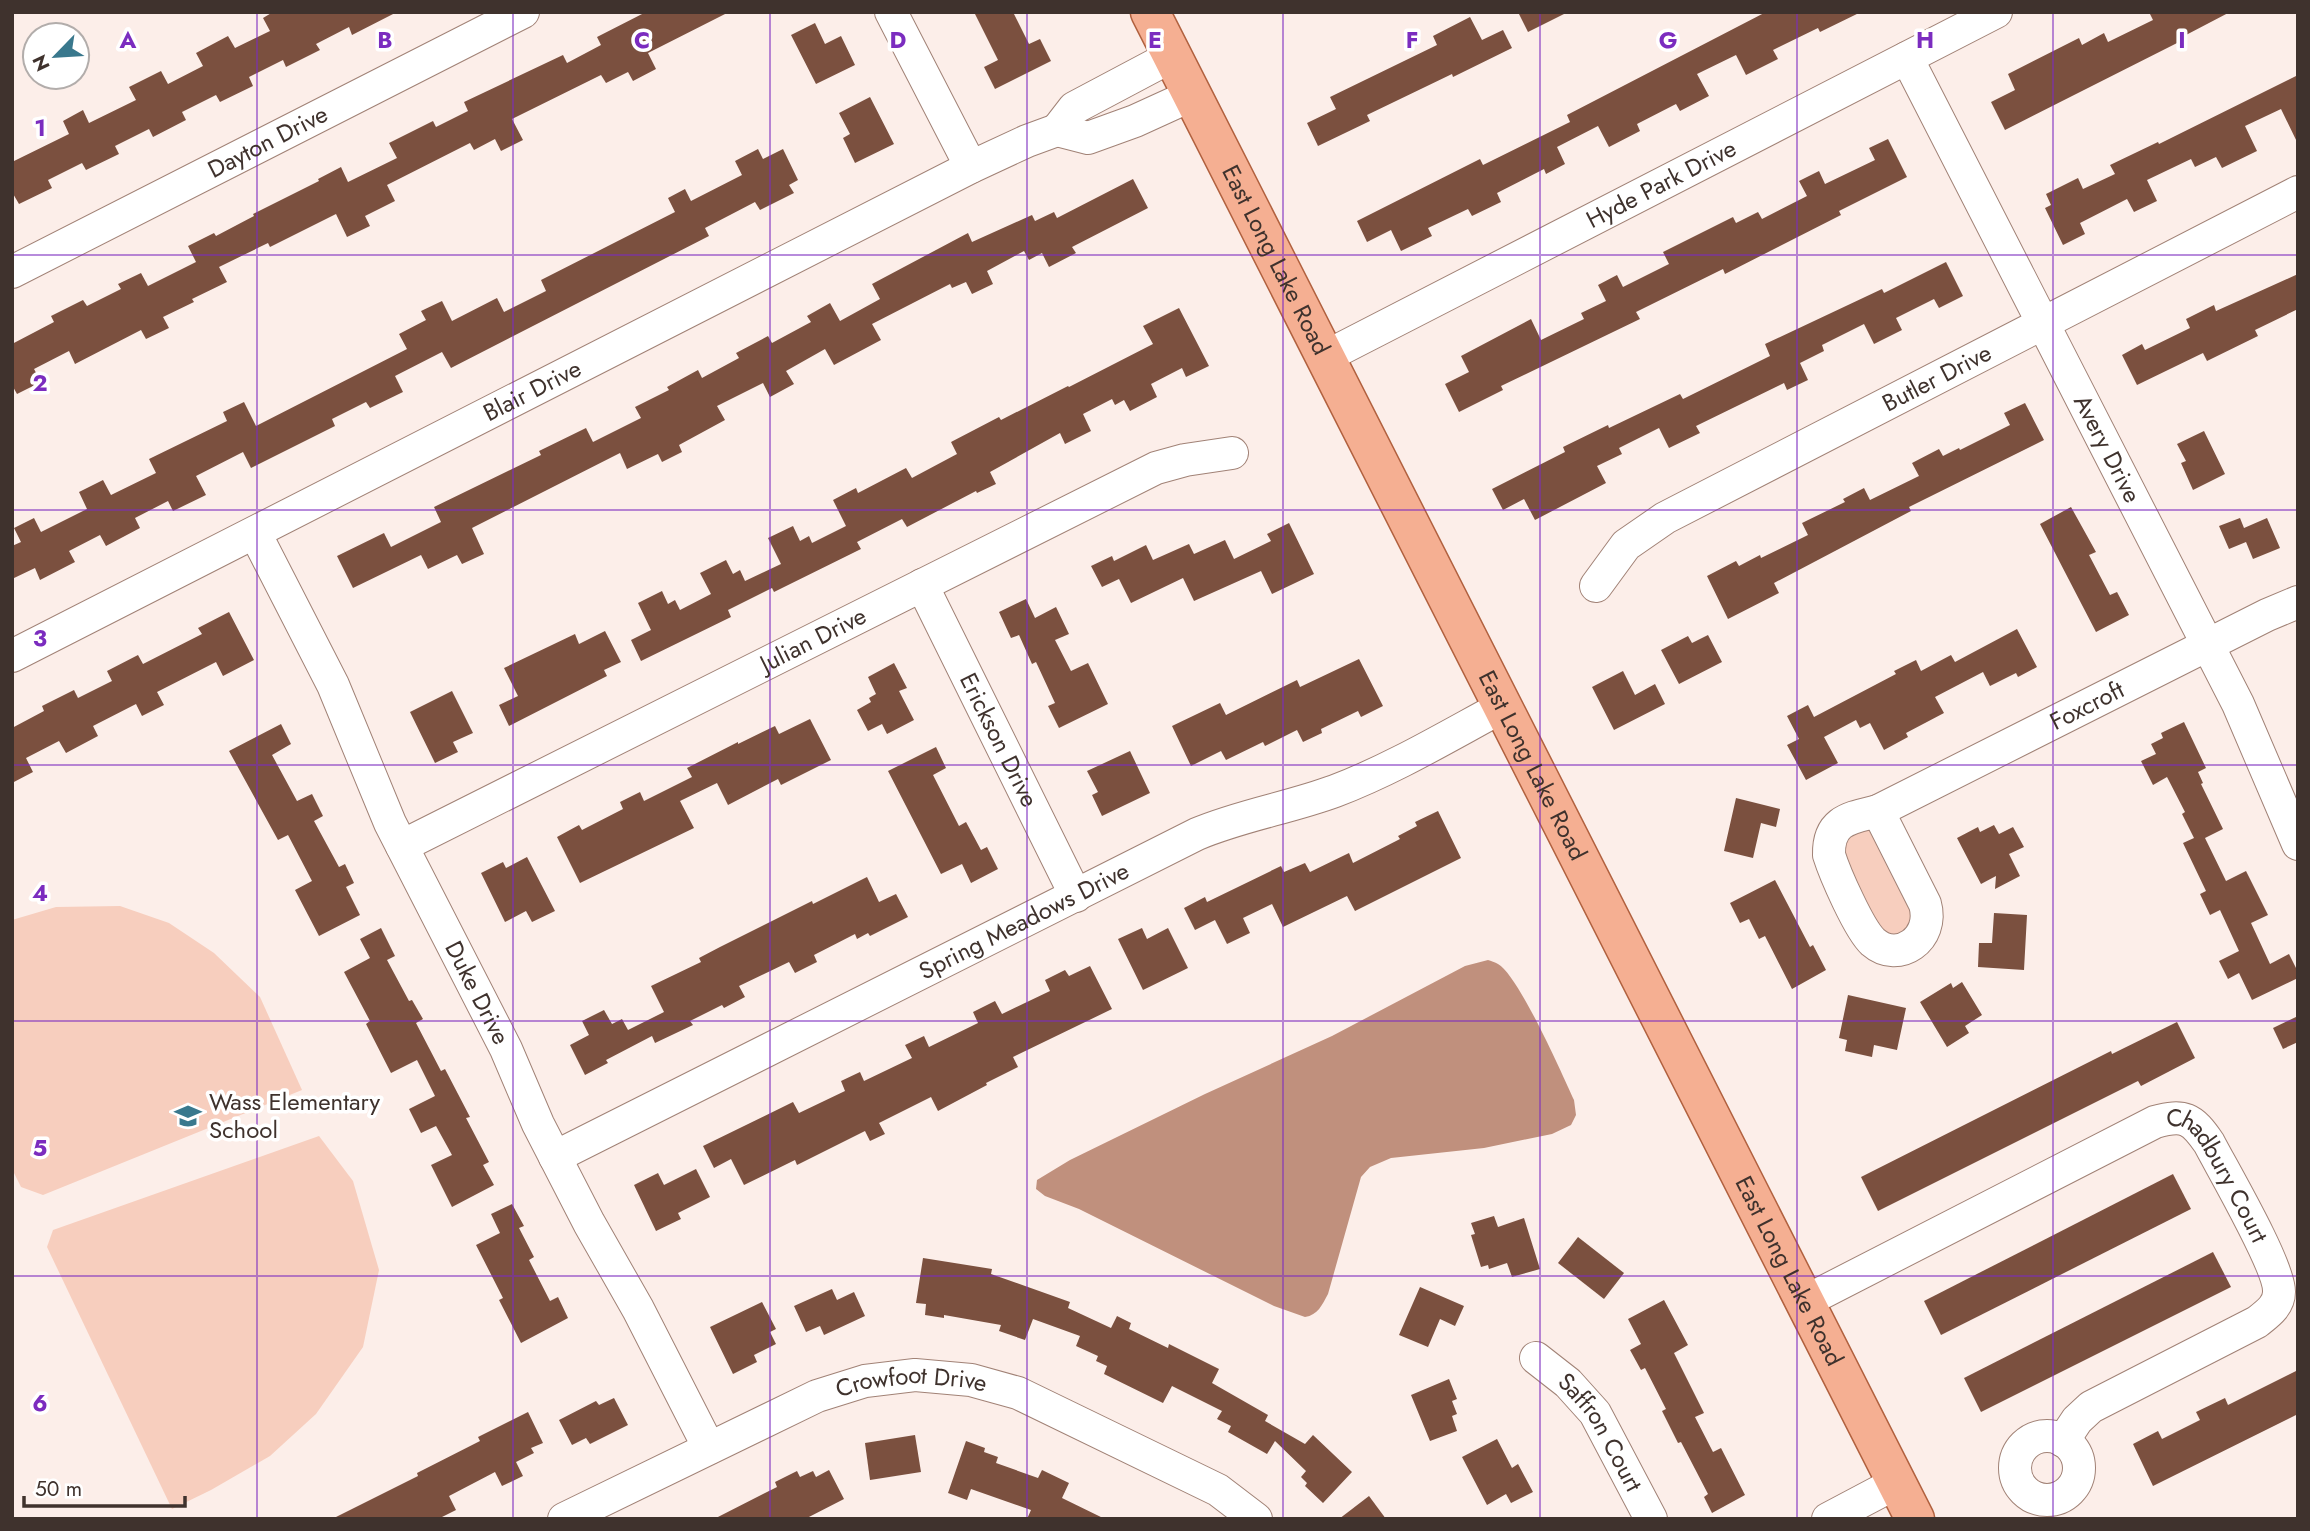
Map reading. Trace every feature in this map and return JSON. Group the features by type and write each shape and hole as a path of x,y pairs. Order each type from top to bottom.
{"main road":[{"name":"East Long Lake Road","path":"1150,12 1915,1519"}],"street":[{"name":"Dayton Drive","path":"12,272 523,12"},
{"path":"891,12 971,167"},
{"name":"Hyde Park Drive","path":"1325,357 1996,12"},
{"name":"Blair Drive","path":"12,656 971,167 1057,130 1074,108 1172,56"},
{"name":"Avery Drive","path":"1906,58 2246,723 2298,844"},
{"path":"1057,130 1088,138 1135,121 1192,95"},
{"name":"Butler Drive","path":"1596,586 1626,545 1665,518 2298,192"},
{"name":"Julian Drive","path":"402,846 1156,468 1185,460 1232,453"},
{"name":"Duke Drive","path":"256,533 333,685 377,793 506,1049 555,1157 602,1249 638,1309 709,1448"},
{"name":"Erickson Drive","path":"922,585 1076,896"},
{"name":"Foxcroft","path":"1878,811 2267,615 2298,602"},
{"name":"Spring Meadows Drive","path":"555,1157 1197,834 1223,823 1351,785 1502,706"},
{"name":"Chadbury Court","path":"1804,1302 2155,1122 2171,1117 2185,1118 2198,1127 2208,1143 2270,1262 2279,1292 2276,1304 2257,1322 2091,1407 2077,1420 2063,1441"},
{"name":"Saffron Court","path":"1536,1358 1568,1383 1595,1413 1651,1519"},
{"name":"Crowfoot Drive","path":"564,1519 817,1396 876,1379 915,1375 958,1378 999,1387 1037,1402 1218,1490 1256,1519"},
{"path":"1828,1519 1896,1483"}],"shaded area":[{"path":"1871,829 1917,912 1906,936 1877,934 1839,841 1847,830"},
{"path":"120,906 169,923 214,953 260,997 302,1090 43,1195 21,1187 12,1169 12,920 56,907"},
{"path":"1488,960 1507,972 1528,1005 1574,1100 1576,1115 1571,1125 1552,1134 1484,1148 1391,1158 1370,1167 1361,1177 1328,1294 1313,1314 1305,1317 1274,1306 1079,1209 1045,1196 1036,1189 1037,1180 1070,1160 1332,1036 1465,966"},
{"path":"319,1136 353,1181 379,1270 363,1347 316,1414 270,1456 172,1509 47,1247 53,1230"}],"building":[{"path":"273,12 397,12 352,35 349,27 316,44 320,50 286,67 283,60 249,77 253,86 220,102 216,95 182,112 186,120 153,137 149,129 115,146 119,154 86,170 82,163 48,180 52,188 19,204 12,192 12,162 69,134 63,121 83,110 89,123 136,100 129,87 161,71 168,84 203,66 196,53 228,36 235,48 270,31 263,18"},
{"path":"646,12 729,12 648,53 656,69 633,81 628,72 606,83 601,75 512,119 523,140 501,151 495,139 474,150 470,143 387,185 395,201 365,216 370,226 347,237 336,214 270,247 268,243 219,267 227,282 163,317 169,328 146,339 141,330 75,364 69,351 34,369 41,382 17,394 12,385 12,344 54,322 51,316 83,300 87,306 121,289 118,284 141,273 148,286 196,262 188,246 214,233 216,236 341,167 348,182 397,158 389,143 433,121 436,127 468,111 464,102 563,55 567,63 601,45 597,37"},
{"path":"974,12 1013,12 1029,44 1040,39 1051,61 995,89 984,67 998,60"},
{"path":"1518,12 1568,12 1528,32"},
{"path":"1766,12 1861,12 1820,32 1818,28 1773,50 1778,59 1746,75 1736,55 1697,74 1709,96 1680,111 1676,104 1637,124 1640,131 1609,147 1598,126 1557,147 1565,164 1546,174 1544,169 1497,193 1501,202 1472,216 1468,209 1428,228 1432,236 1401,251 1391,230 1367,242 1357,221 1480,159 1483,165 1570,122 1567,115"},
{"path":"2149,12 2230,12 2186,35 2187,38 2005,130 1991,102 2015,90 2008,74 2079,38 2082,45 2104,33 2108,42 2153,20"},
{"path":"1470,17 1482,40 1503,30 1512,48 1367,115 1370,121 1318,146 1307,123 1336,109 1330,97 1437,45 1433,36"},
{"path":"815,23 825,44 841,36 855,65 816,84 791,35"},
{"path":"2298,75 2298,144 2281,109 2245,126 2257,151 2222,168 2216,157 2195,167 2191,159 2147,180 2157,201 2134,212 2127,199 2080,223 2085,234 2063,245 2045,208 2051,205 2046,194 2078,178 2083,189 2115,174 2110,165 2158,142 2159,144"},
{"path":"870,97 894,144 855,163 843,138 850,134 839,113"},
{"path":"1888,139 1907,177 1839,211 1841,215 1725,274 1723,269 1636,312 1640,319 1501,386 1503,390 1459,412 1445,384 1469,372 1461,356 1531,319 1541,340 1584,319 1581,313 1606,301 1598,285 1617,275 1623,287 1669,264 1663,252 1733,217 1736,223 1758,212 1762,219 1807,196 1799,181 1819,171 1825,184 1875,160 1869,148"},
{"path":"758,149 763,159 783,149 798,180 789,185 794,193 760,210 755,202 705,228 709,236 451,368 442,352 395,376 403,392 370,408 366,402 332,419 335,426 251,468 243,452 196,476 206,495 173,511 168,501 135,518 140,528 106,546 100,535 69,551 75,562 40,580 35,568 12,579 12,546 21,542 14,528 34,518 41,532 87,509 79,492 103,480 111,495 156,473 149,459 227,421 223,412 244,402 256,426 407,349 399,334 426,320 421,311 442,301 452,321 497,298 504,312 546,291 541,280 675,212 668,198 685,189 691,201 742,175 735,161"},
{"path":"1133,179 1148,208 1072,247 1076,253 1049,267 1042,253 1029,260 1024,251 987,271 993,284 972,294 966,282 952,288 950,284 872,324 881,340 834,365 825,349 786,371 794,384 770,397 763,383 717,406 725,420 679,445 682,452 662,462 658,454 627,469 620,453 472,528 484,554 462,564 457,555 428,569 421,555 353,588 337,556 384,533 391,547 441,522 434,507 541,455 539,451 586,428 593,442 641,418 635,407 669,390 667,387 698,370 702,378 739,358 736,353 768,336 772,343 811,322 807,316 830,303 840,321 880,299 872,284 968,233 972,242 1032,215 1035,221 1054,212 1057,218"},
{"path":"1946,262 1963,296 1939,308 1934,299 1896,318 1902,330 1874,344 1864,324 1822,345 1824,351 1800,363 1808,380 1787,390 1784,383 1696,426 1700,433 1669,448 1659,428 1619,448 1622,454 1597,466 1606,483 1535,520 1524,499 1503,510 1492,489 1565,452 1563,447 1680,394 1683,399 1770,356 1765,344 1882,289 1884,293"},
{"path":"2298,274 2298,309 2255,330 2258,336 2207,361 2203,353 2137,385 2122,355 2142,344 2145,350 2190,328 2186,319 2214,305 2216,311"},
{"path":"1179,308 1209,366 1186,377 1182,368 1151,384 1157,397 1130,411 1124,400 1115,405 1112,399 1083,414 1091,431 1065,444 1060,433 990,472 996,484 977,493 976,491 907,527 902,519 857,542 861,549 774,592 772,588 728,610 731,617 641,661 631,640 651,630 638,603 662,591 668,604 675,600 680,610 711,594 700,573 726,560 733,574 740,570 745,581 781,564 768,538 793,526 800,541 809,536 812,543 846,526 833,500 856,488 858,493 906,468 912,478 957,454 951,442 1153,344 1143,326"},
{"path":"2025,403 2044,440 1909,507 1911,511 1774,583 1779,593 1728,619 1707,576 1736,561 1739,566 1760,555 1761,558 1808,535 1802,523 1845,502 1843,499 1864,488 1870,500 1919,476 1912,463 1939,449 1943,456 1959,448 1960,450 2010,425 2004,413"},
{"path":"2204,431 2225,474 2193,490 2181,463 2186,461 2177,444"},
{"path":"2071,507 2096,552 2089,555 2110,595 2117,592 2129,615 2096,632 2040,524"},
{"path":"2240,518 2244,528 2267,518 2280,548 2253,559 2246,542 2229,549 2219,526"},
{"path":"1289,523 1314,574 1272,594 1261,571 1194,601 1183,578 1131,603 1119,579 1102,587 1091,566 1112,556 1114,561 1146,545 1153,560 1189,544 1194,554 1225,540 1234,559 1271,541 1267,534"},
{"path":"1026,599 1035,618 1056,607 1069,634 1055,640 1071,671 1088,663 1108,704 1059,728 1048,706 1055,703 1036,662 1032,664 1019,635 1011,638 999,612"},
{"path":"229,612 254,660 223,676 216,662 157,692 164,705 142,716 136,704 93,726 98,736 66,753 59,741 26,758 33,772 12,783 12,728 44,711 42,706 74,690 78,698 112,681 107,671 138,655 143,664 202,634 198,628"},
{"path":"2017,629 2037,667 2018,677 2016,673 1990,686 1983,672 1935,697 1944,713 1906,733 1908,737 1884,750 1870,723 1860,728 1856,720 1824,737 1838,763 1806,780 1787,745 1799,739 1787,716 1808,705 1814,717 1896,674 1894,671 1916,660 1921,671 1951,655 1955,662"},
{"path":"605,631 621,662 604,670 607,676 509,726 499,705 518,696 504,668 575,634 579,644"},
{"path":"1708,635 1722,662 1679,684 1661,650 1688,636 1692,643"},
{"path":"1359,659 1383,706 1361,717 1358,711 1321,729 1322,733 1303,742 1297,730 1265,746 1263,742 1226,760 1221,751 1191,766 1172,726 1220,703 1226,715 1297,680 1300,687"},
{"path":"894,663 907,688 899,691 914,720 887,734 882,724 868,731 857,710 871,702 869,698 876,694 868,677"},
{"path":"1623,671 1635,695 1655,684 1665,704 1614,730 1592,687"},
{"path":"452,691 473,733 453,742 458,752 435,763 410,712"},
{"path":"810,719 831,760 781,785 778,779 728,805 717,783 680,801 694,828 580,883 557,837 579,825 582,830 623,809 620,802 640,792 644,801 692,777 687,768 738,742 775,726 779,734"},
{"path":"2184,722 2206,768 2198,772 2203,783 2201,784 2223,829 2205,838 2226,881 2246,871 2268,915 2251,923 2270,964 2289,954 2298,972 2298,978 2252,1000 2239,973 2228,979 2219,961 2239,951 2220,910 2210,915 2200,894 2206,891 2183,843 2194,838 2182,814 2185,812 2167,777 2153,785 2141,761 2156,754 2151,744 2163,738 2161,733"},
{"path":"281,724 291,744 272,755 297,801 312,794 323,816 314,821 339,867 345,864 354,883 346,887 360,915 319,936 295,890 312,881 288,835 278,840 229,751"},
{"path":"936,747 946,768 933,775 959,826 966,822 981,850 987,847 998,869 971,883 962,864 941,874 888,771"},
{"path":"1130,751 1150,793 1102,816 1092,795 1098,792 1087,771"},
{"path":"1736,798 1780,809 1776,827 1761,823 1753,858 1724,851"},
{"path":"1438,811 1461,858 1355,911 1347,896 1283,927 1272,904 1243,918 1250,933 1227,944 1215,920 1195,930 1184,908 1205,897 1207,902 1281,866 1284,872 1305,863 1310,872 1349,853 1353,863 1400,839 1398,836 1417,826 1415,822"},
{"path":"1994,825 1999,834 2013,827 2024,847 2009,854 2020,876 1995,889 1996,876 1981,884 1957,838 1978,827 1980,832"},
{"path":"527,857 555,911 532,922 526,911 505,922 481,873 503,862 506,868"},
{"path":"867,877 879,902 896,894 908,917 870,936 868,933 857,939 855,934 814,955 817,962 795,973 789,962 739,986 745,997 690,1021 693,1025 655,1043 652,1036 606,1060 608,1063 585,1075 570,1045 589,1035 582,1021 604,1010 612,1024 622,1019 628,1030 664,1012 651,986 701,962 699,958 720,947"},
{"path":"1775,880 1810,947 1813,945 1826,970 1792,989 1765,936 1759,939 1749,919 1740,923 1730,903"},
{"path":"1994,913 2027,915 2024,970 1978,967 1979,943 1992,943"},
{"path":"381,928 395,956 387,960 409,1001 412,1000 423,1019 416,1023 441,1071 445,1069 489,1162 483,1165 494,1185 452,1207 431,1165 452,1155 436,1126 421,1133 409,1109 435,1096 417,1060 391,1073 366,1024 370,1021 344,972 370,958 360,939"},
{"path":"1142,928 1147,939 1168,928 1188,968 1143,990 1118,939"},
{"path":"1090,966 1112,1009 1013,1057 1018,1067 986,1083 987,1085 938,1111 931,1097 879,1123 885,1134 870,1141 865,1131 797,1165 795,1160 744,1185 731,1159 714,1168 703,1146 793,1102 799,1113 845,1091 841,1081 860,1072 864,1081 912,1058 905,1045 924,1036 929,1047 978,1023 973,1012 995,1001 1002,1014 1050,991 1045,980 1065,970 1069,976"},
{"path":"1962,982 1982,1015 1965,1026 1969,1033 1947,1047 1920,1002 1951,983 1953,988"},
{"path":"1848,995 1906,1008 1897,1050 1874,1045 1872,1057 1845,1051 1847,1040 1839,1038"},
{"path":"2298,1016 2298,1042 2283,1049 2273,1028"},
{"path":"2177,1022 2195,1058 2141,1086 2138,1081 1878,1211 1861,1177 2111,1051 2112,1054"},
{"path":"696,1169 710,1197 678,1213 681,1219 656,1231 634,1185 658,1173 664,1185"},
{"path":"2173,1174 2191,1209 1941,1335 1924,1301"},
{"path":"512,1204 524,1226 519,1228 534,1257 529,1260 550,1301 558,1297 568,1318 521,1343 499,1300 503,1298 476,1245 500,1233 491,1214"},
{"path":"1494,1216 1498,1227 1524,1218 1540,1269 1512,1277 1507,1263 1489,1269 1488,1265 1481,1267 1471,1235 1475,1234 1471,1223"},
{"path":"1578,1237 1624,1273 1604,1299 1558,1263"},
{"path":"2213,1252 2231,1287 1981,1412 1964,1378"},
{"path":"923,1258 992,1269 991,1274 1070,1302 1068,1308 1111,1328 1117,1316 1131,1323 1129,1329 1168,1348 1169,1344 1219,1369 1212,1383 1268,1415 1265,1421 1305,1444 1313,1435 1352,1472 1323,1503 1305,1486 1307,1483 1301,1477 1306,1471 1275,1441 1267,1454 1228,1432 1231,1426 1217,1419 1222,1411 1172,1386 1163,1403 1104,1374 1107,1366 1096,1361 1098,1356 1076,1346 1080,1336 1033,1319 1025,1340 999,1331 1001,1325 944,1315 944,1318 925,1315 926,1304 916,1303"},
{"path":"1420,1287 1464,1306 1455,1326 1440,1319 1428,1347 1399,1335"},
{"path":"832,1289 837,1300 854,1292 865,1316 824,1335 820,1326 806,1332 794,1306"},
{"path":"1664,1300 1688,1345 1674,1353 1704,1413 1695,1417 1713,1452 1721,1448 1745,1495 1712,1513 1704,1497 1708,1494 1662,1411 1666,1409 1645,1368 1641,1370 1630,1350 1641,1344 1628,1319"},
{"path":"762,1302 776,1329 770,1332 776,1344 754,1355 757,1362 733,1374 710,1327"},
{"path":"2298,1370 2298,1414 2153,1486 2133,1444 2158,1431 2162,1439 2200,1420 2196,1412 2225,1398 2228,1405"},
{"path":"1449,1379 1457,1399 1452,1401 1457,1414 1452,1416 1457,1431 1430,1441 1411,1395"},
{"path":"614,1398 628,1425 590,1444 586,1438 572,1445 559,1420 596,1401 599,1405"},
{"path":"528,1412 543,1443 531,1448 534,1453 516,1462 523,1476 502,1486 495,1472 449,1496 456,1510 438,1519 332,1519 418,1476 417,1473 480,1441 478,1437"},
{"path":"915,1435 921,1472 870,1480 865,1443"},
{"path":"1497,1439 1512,1468 1518,1464 1533,1492 1511,1503 1506,1494 1487,1505 1462,1457"},
{"path":"966,1441 985,1448 984,1452 998,1457 996,1463 1038,1478 1042,1470 1069,1483 1062,1498 1105,1519 1027,1519 1031,1510 971,1489 967,1500 948,1493"},
{"path":"829,1470 844,1499 805,1519 714,1519 777,1487 775,1482 797,1471 800,1477 813,1471 816,1477"},
{"path":"1369,1496 1386,1519 1339,1519"}],"place":[{"name":"Wass Elementary School","path":"188,1116"}]}
